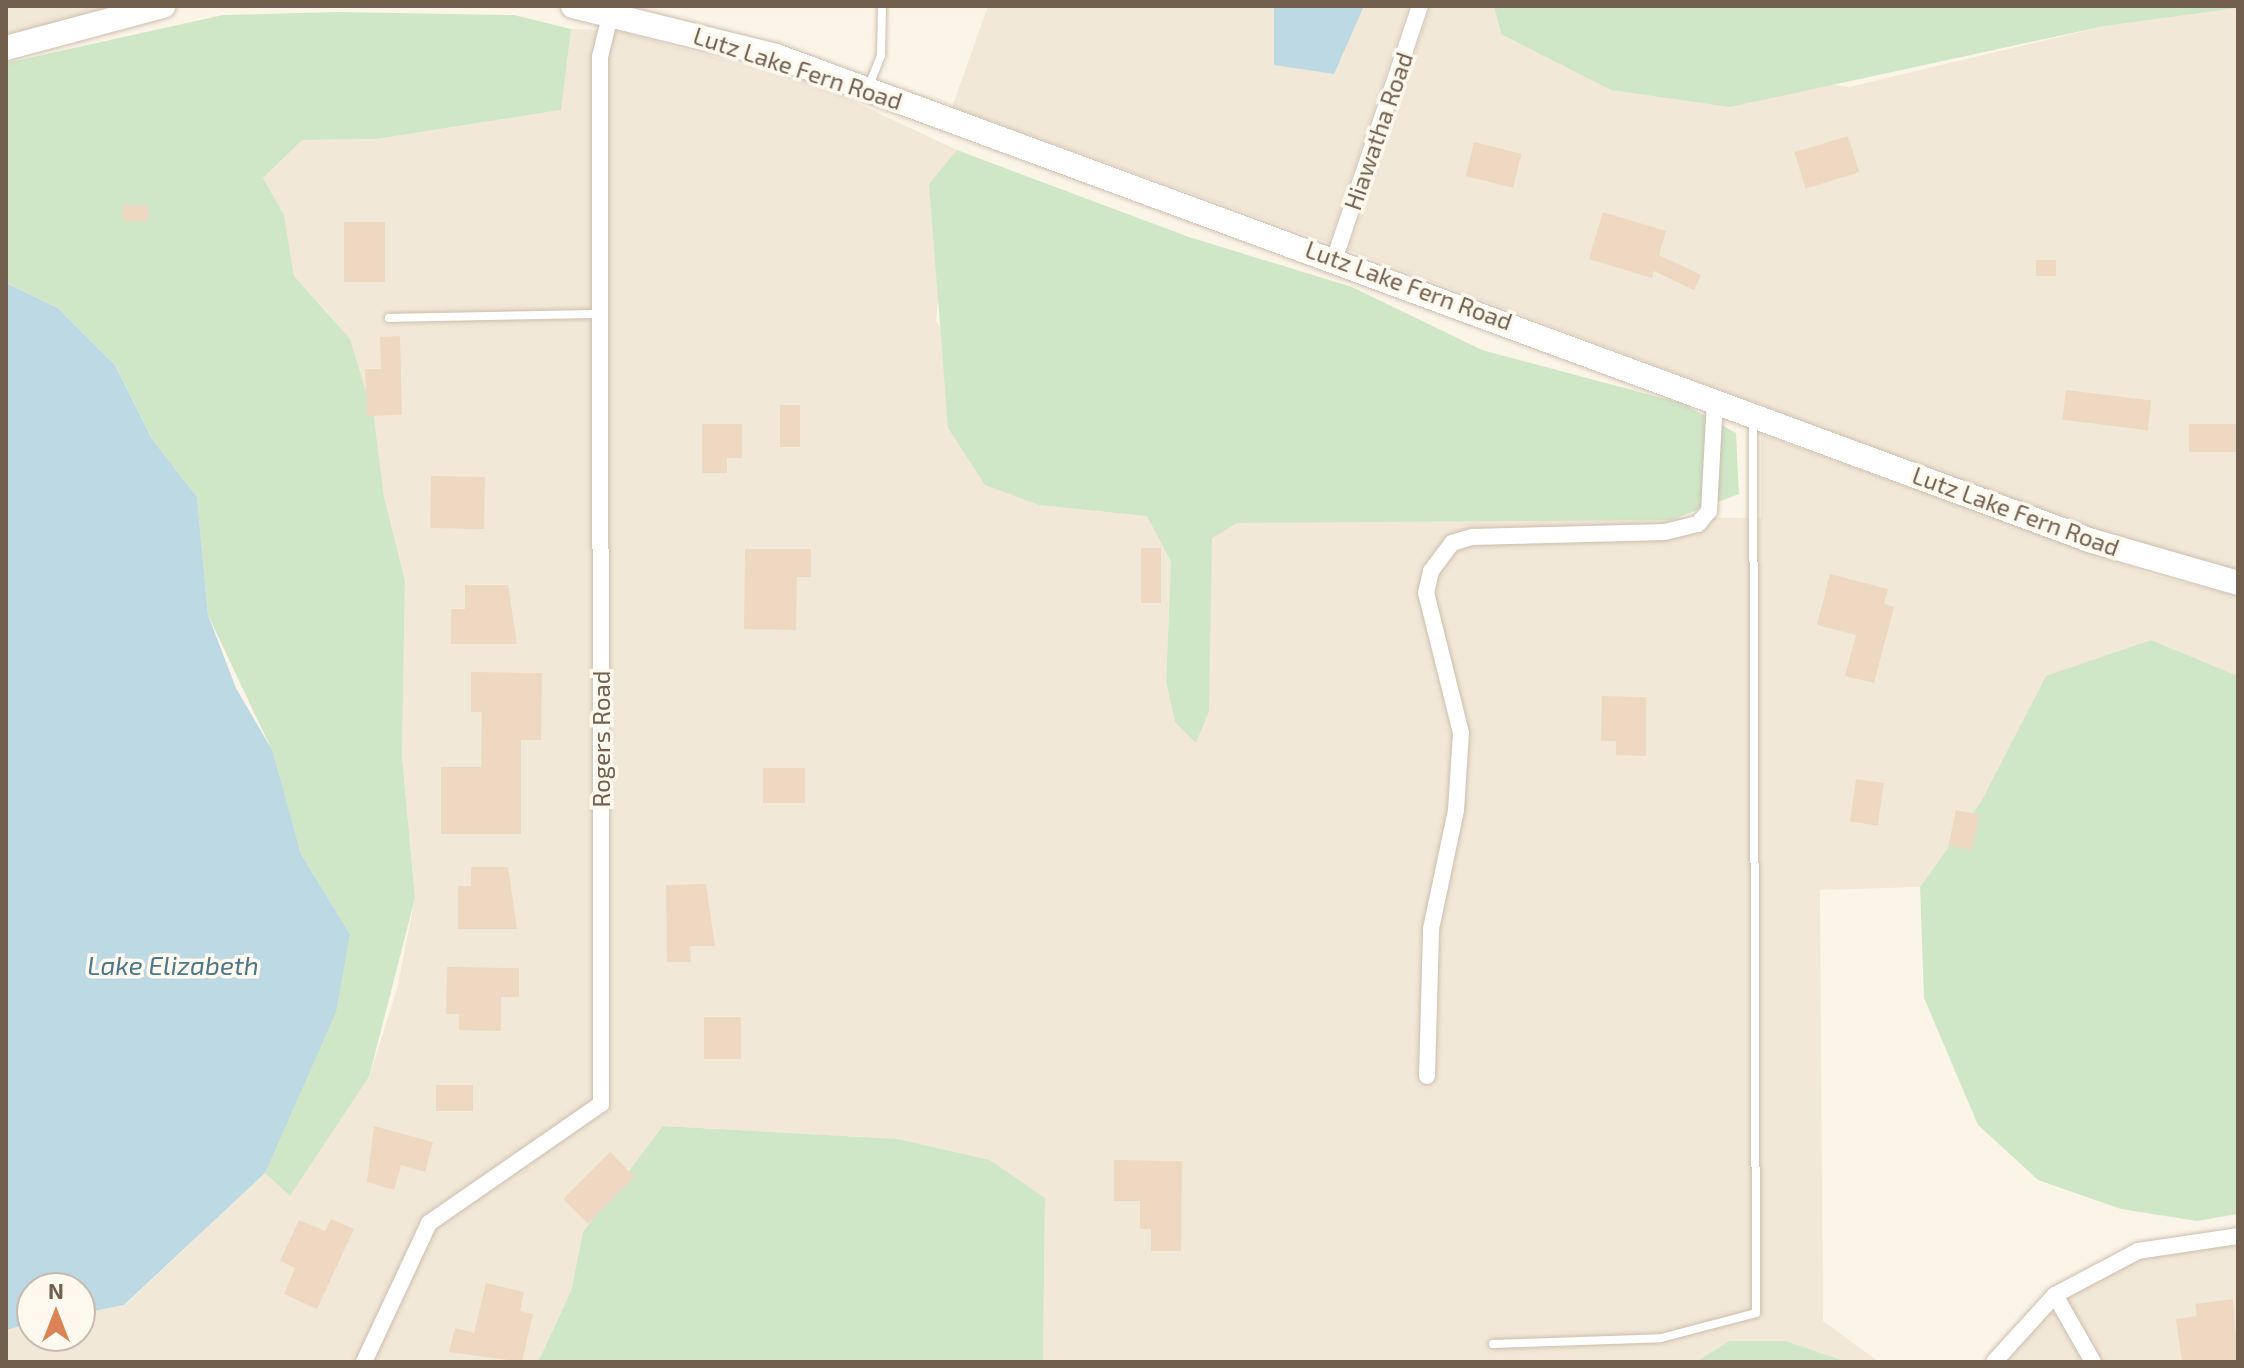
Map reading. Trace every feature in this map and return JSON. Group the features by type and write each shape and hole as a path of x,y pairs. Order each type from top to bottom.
{"main road":[{"path":"6,48 163,6"},
{"name":"Lutz Lake Fern Road","path":"575,6 611,12 868,89 1335,257 2089,540 2238,583"}],"street":[{"name":"Hiawatha Road","path":"1335,257 1420,6"},
{"name":"Rogers Road","path":"364,1362 429,1223 601,1104 600,57 611,12"},
{"path":"1427,1076 1431,929 1456,810 1461,733 1426,593 1431,571 1452,543 1472,537 1665,532 1698,524 1709,511 1715,400"},
{"path":"1994,1362 2055,1295 2138,1251 2238,1236"},
{"path":"2055,1295 2093,1362"}],"lane":[{"path":"868,89 881,55 882,6"},
{"path":"389,318 601,314"},
{"path":"1493,1344 1661,1338 1756,1313 1753,414"}],"shaded area":[{"path":"6,6 116,6 6,36"},
{"path":"988,6 1274,6 1333,74 1364,6 1409,6 1329,243 952,107"},
{"path":"1431,6 1494,6 1501,34 1849,87 2105,26 2238,8 2238,572 2092,529 1348,250"},
{"path":"571,29 615,30 821,86 957,150 929,185 941,269 936,320 1039,505 1147,515 1171,562 1166,681 1175,721 1201,514 1761,518 1761,434 2150,574 2238,596 2238,676 2151,640 1982,800 1920,887 1820,890 1823,1321 1879,1362 1847,1362 1786,1341 1729,1341 1696,1362 1043,1362 1045,1198 990,1160 898,1139 664,1126 583,1232 571,1291 538,1362 6,1362 6,1330 16,1327 16,1352 96,1352 96,1311 125,1305 265,1173 290,1196 369,1077 397,989 415,898 402,756 405,581 384,497 374,417 350,339 294,276 284,216 263,178 302,140 376,139 560,110"},
{"path":"2238,1236 2238,1362 1994,1362 2055,1295 2138,1251"}],"green space":[{"path":"1494,6 2238,8 2105,26 1730,107 1611,90 1501,34"},
{"path":"337,12 514,15 571,29 561,110 376,139 302,140 263,178 284,215 294,276 350,339 374,417 384,497 405,581 402,756 415,898 369,1077 290,1196 265,1173 350,934 301,854 269,744 208,615 197,497 152,439 115,365 58,308 6,283 6,63 223,15"},
{"path":"957,150 1189,237 1352,287 1482,350 1681,403 1736,433 1739,494 1671,520 1237,523 1212,538 1209,711 1196,743 1175,722 1166,681 1171,562 1147,516 1039,505 985,485 948,428 929,184"},
{"path":"2151,640 2238,676 2238,1214 2197,1221 2121,1209 2038,1180 1978,1125 1924,998 1920,887 1982,800 2046,676"},
{"path":"663,1126 898,1139 990,1160 1045,1198 1043,1362 538,1362 571,1291 583,1232"},
{"path":"1729,1341 1786,1341 1847,1362 1696,1362"}],"water":[{"path":"1274,6 1364,6 1334,74 1274,65"},
{"name":"Lake Elizabeth","path":"6,283 58,308 115,365 152,439 197,497 208,615 236,688 272,750 301,854 350,934 336,1012 265,1173 124,1305 96,1311 96,1272 16,1272 16,1327 6,1330"}],"building":[{"path":"1848,136 1859,172 1806,189 1794,152"},
{"path":"1474,142 1522,154 1513,188 1466,176"},
{"path":"123,205 148,205 148,221 123,221"},
{"path":"1603,212 1666,231 1659,255 1701,275 1694,290 1654,271 1652,278 1589,259"},
{"path":"344,222 385,222 385,282 344,282"},
{"path":"2036,260 2056,260 2056,276 2036,276"},
{"path":"400,336 402,415 367,416 365,369 381,369 380,337"},
{"path":"2066,390 2151,400 2148,430 2062,420"},
{"path":"780,405 800,405 800,447 780,447"},
{"path":"702,424 742,424 742,458 727,458 727,473 702,473"},
{"path":"2189,424 2238,424 2238,452 2189,452"},
{"path":"431,476 485,477 484,529 430,528"},
{"path":"1141,548 1161,548 1161,603 1141,603"},
{"path":"745,549 811,549 811,577 797,577 796,630 744,629"},
{"path":"1830,574 1888,589 1884,604 1894,607 1874,683 1845,676 1856,635 1817,625"},
{"path":"465,585 508,585 517,644 451,644 451,609 465,609"},
{"path":"471,672 542,673 541,740 521,740 521,834 441,834 441,767 481,767 482,712 471,712"},
{"path":"1602,696 1646,697 1646,756 1616,755 1616,741 1601,741"},
{"path":"763,768 805,768 805,803 763,803"},
{"path":"1856,779 1884,783 1878,825 1850,822"},
{"path":"1956,810 1979,815 1972,850 1949,845"},
{"path":"471,867 508,867 517,929 458,929 458,886 471,886"},
{"path":"706,884 715,946 690,946 691,962 667,962 666,885"},
{"path":"447,967 519,968 519,997 501,997 501,1031 459,1030 459,1014 446,1014"},
{"path":"704,1017 741,1017 741,1059 704,1059"},
{"path":"436,1085 473,1085 473,1111 436,1111"},
{"path":"374,1126 433,1142 425,1172 401,1165 394,1190 367,1182"},
{"path":"610,1152 635,1177 588,1223 563,1199"},
{"path":"1114,1160 1182,1161 1181,1251 1151,1251 1151,1229 1140,1229 1140,1201 1114,1201"},
{"path":"331,1219 354,1229 317,1309 284,1294 295,1268 280,1261 299,1220 325,1231"},
{"path":"486,1283 524,1292 520,1311 533,1314 522,1362 449,1352 455,1328 474,1333"},
{"path":"2233,1299 2238,1362 2182,1362 2176,1319 2197,1316 2195,1304"}]}
